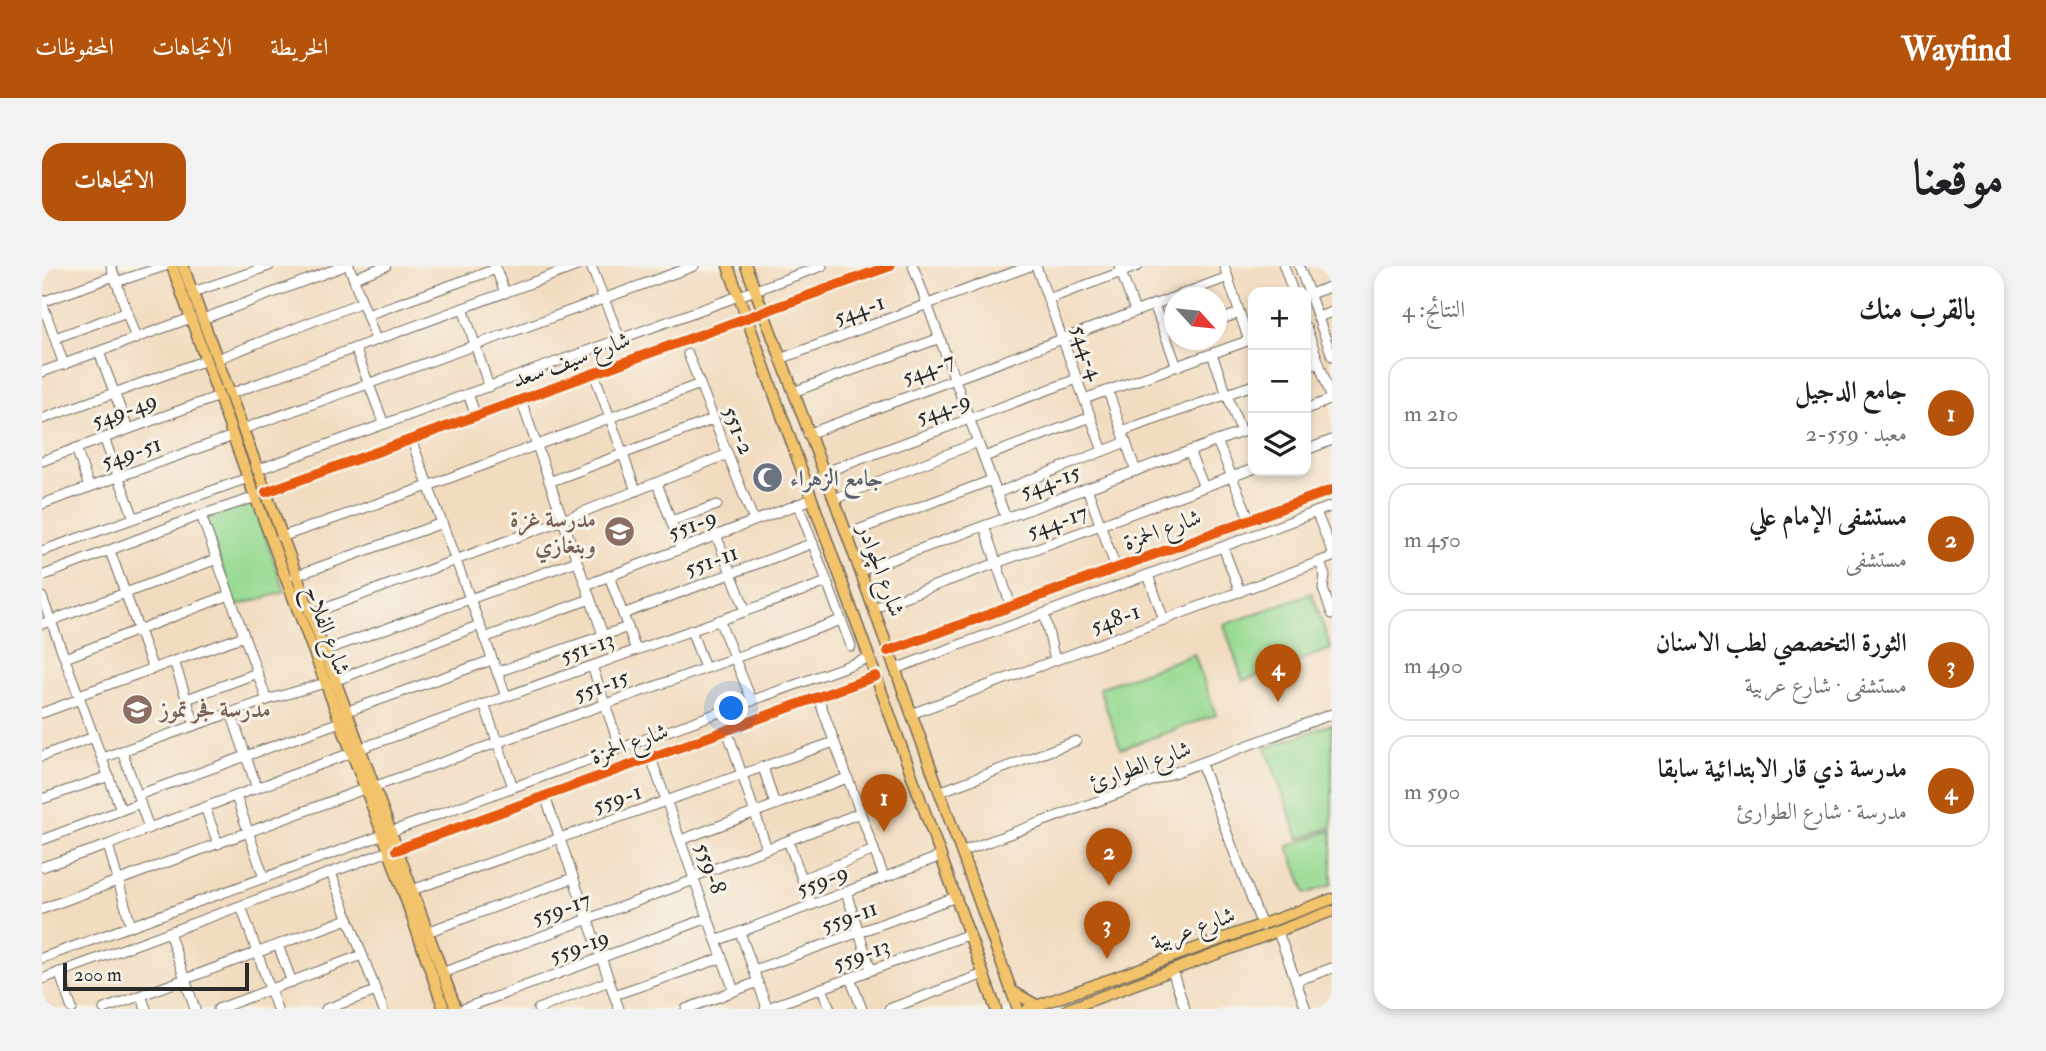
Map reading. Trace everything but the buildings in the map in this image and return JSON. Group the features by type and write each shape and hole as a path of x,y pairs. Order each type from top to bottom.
{"main road":[{"name":"شارع الفلاح","path":"172,266 197,318 225,395 243,429 253,474"},
{"name":"شارع الفلاح","path":"183,266 193,292 197,318"},
{"name":"شارع الچوادر","path":"728,266 996,1009"},
{"name":"شارع الچوادر","path":"746,266 847,534 1018,1009"},
{"name":"شارع الفلاح","path":"225,395 233,436 253,474 392,850 444,1009"},
{"name":"شارع الفلاح","path":"261,495 281,537 310,614 330,682"},
{"path":"925,811 944,804"},
{"name":"شارع الفلاح","path":"392,850 412,890 456,1009"},
{"name":"شارع عربية","path":"1068,1009 1278,932 1332,900"},
{"name":"شارع عربية","path":"1033,1007 1262,926 1332,911"},
{"path":"1012,991 1033,1007"},
{"path":"988,1009 991,993"}],"street":[{"path":"111,266 136,339"},
{"path":"64,365 42,302 164,266"},
{"path":"193,292 269,266"},
{"path":"42,372 347,266 354,278 376,340"},
{"path":"354,278 386,266"},
{"path":"468,266 472,277"},
{"name":"549-49","path":"42,461 577,266"},
{"path":"591,266 620,339"},
{"path":"243,429 694,266"},
{"name":"شارع سيف سعد","path":"42,551 822,266"},
{"name":"شارع سيف سعد","path":"42,576 890,266"},
{"path":"914,266 1006,518"},
{"name":"544-1","path":"780,359 1030,266"},
{"name":"544-4","path":"1036,266 1103,451"},
{"path":"1048,299 1121,269 1138,266"},
{"path":"1224,266 1248,333"},
{"path":"1284,266 1291,287"},
{"path":"1299,266 1304,287"},
{"path":"367,315 496,267 505,293"},
{"path":"1121,269 1135,311"},
{"name":"544-7","path":"808,433 1228,277"},
{"path":"1311,291 1332,286"},
{"path":"42,419 212,360 362,302"},
{"path":"1154,304 1164,325"},
{"path":"1311,304 1332,355"},
{"path":"463,308 489,387"},
{"path":"55,338 127,312"},
{"path":"1318,317 1332,312"},
{"path":"1227,317 1240,313"},
{"path":"793,392 940,338"},
{"path":"1084,399 1248,341"},
{"path":"1311,341 1332,399 1311,407"},
{"path":"355,348 384,424"},
{"path":"1173,350 1177,367"},
{"path":"99,352 128,429"},
{"name":"551-2","path":"688,354 754,521"},
{"path":"1212,354 1241,432"},
{"path":"1311,365 1319,363"},
{"path":"594,373 636,491"},
{"name":"544-9","path":"823,472 1077,379"},
{"path":"281,537 428,486 700,384"},
{"path":"1122,431 1248,387"},
{"path":"1108,391 1136,471"},
{"path":"468,394 476,416"},
{"path":"520,400 603,635"},
{"path":"984,457 1091,417"},
{"path":"549,482 714,419"},
{"name":"544-15","path":"860,571 1248,430"},
{"name":"549-51","path":"42,504 233,436"},
{"path":"104,438 134,518"},
{"path":"411,439 506,696"},
{"path":"1311,448 1332,440"},
{"path":"1217,441 1250,520"},
{"path":"834,499 978,442"},
{"path":"997,493 1126,442"},
{"path":"76,448 89,488"},
{"path":"1189,451 1204,487"},
{"path":"310,614 563,520 728,454"},
{"name":"544-17","path":"874,608 1248,471"},
{"path":"847,534 992,480"},
{"path":"657,483 681,548"},
{"path":"1087,488 1116,568"},
{"name":"شارع الحمزة","path":"888,651 1332,490"},
{"name":"551-9","path":"586,585 812,499"},
{"path":"798,504 851,646"},
{"path":"671,521 718,505"},
{"name":"شارع الحمزة","path":"895,669 1332,506"},
{"path":"1316,512 1332,551"},
{"path":"201,516 267,700"},
{"path":"295,576 442,523"},
{"path":"984,526 1012,606"},
{"path":"716,536 746,611"},
{"name":"551-11","path":"623,614 813,543"},
{"path":"1223,547 1240,592"},
{"path":"110,551 153,669"},
{"name":"548-1","path":"911,714 1332,557"},
{"path":"46,622 217,559"},
{"path":"323,651 577,561"},
{"path":"1320,562 1325,576 1323,589 1332,614"},
{"path":"1148,575 1164,620"},
{"path":"609,576 636,650"},
{"path":"1094,577 1100,593"},
{"name":"551-13","path":"42,867 506,696 827,582"},
{"path":"65,658 229,595"},
{"path":"42,597 46,622 65,658 121,810"},
{"path":"484,638 590,598"},
{"path":"1044,614 1055,660"},
{"path":"719,620 752,701"},
{"name":"551-15","path":"42,909 369,788 841,620"},
{"path":"102,758 267,700 330,682 480,625"},
{"path":"497,673 628,627"},
{"path":"691,630 705,668"},
{"path":"42,713 244,636"},
{"name":"شارع الحمزة","path":"42,957 869,658"},
{"path":"42,840 121,810 139,799 245,756 492,660"},
{"path":"174,661 195,725"},
{"path":"592,666 621,748"},
{"path":"187,699 257,673"},
{"name":"شارع الحمزة","path":"42,979 876,676"},
{"path":"818,698 884,877"},
{"path":"484,704 513,788"},
{"path":"231,713 257,788"},
{"name":"شارع الطوارئ","path":"961,852 1332,714"},
{"path":"727,730 767,849"},
{"path":"42,756 94,737"},
{"path":"939,792 1076,741"},
{"name":"559-1","path":"412,890 834,742"},
{"path":"122,751 149,828"},
{"path":"600,755 607,773"},
{"name":"559-8","path":"651,758 734,991"},
{"path":"1200,764 1262,926"},
{"path":"763,767 775,805"},
{"path":"42,799 108,776"},
{"path":"681,840 848,778"},
{"path":"236,796 264,878"},
{"path":"545,796 619,1009"},
{"path":"205,807 218,844"},
{"name":"559-17","path":"442,973 860,813"},
{"path":"788,841 812,905"},
{"path":"107,845 131,926"},
{"path":"802,878 874,850"},
{"name":"559-9","path":"716,941 941,856"},
{"path":"331,873 383,1009"},
{"path":"427,932 573,878"},
{"path":"846,892 871,970"},
{"name":"559-11","path":"754,970 956,897"},
{"path":"241,906 277,1009"},
{"name":"559-19","path":"463,1009 708,918"},
{"path":"104,1009 348,919"},
{"path":"120,929 127,947"},
{"path":"169,932 195,1009"},
{"path":"740,932 766,1009"},
{"path":"1278,932 1306,1009"},
{"name":"559-13","path":"766,1009 970,934"},
{"path":"278,945 292,982"},
{"path":"218,1009 362,956"},
{"path":"614,995 722,958"},
{"path":"1296,981 1332,968"},
{"path":"1172,971 1185,1009"},
{"path":"59,972 72,1009"},
{"path":"889,1009 984,974"},
{"path":"850,978 862,1009"},
{"path":"538,1009 609,981"},
{"path":"686,1009 758,982"},
{"path":"822,988 830,1009"},
{"path":"326,1009 376,991"},
{"path":"141,995 146,1009"}],"green space":[{"path":"253,502 285,592 235,606 206,519"},
{"path":"1312,593 1331,649 1243,681 1224,625"},
{"path":"1194,654 1216,715 1121,749 1099,688"},
{"path":"1332,724 1332,827 1299,839 1266,748"},
{"path":"1332,830 1332,884 1306,894 1288,846"}],"cycle path":[{"path":"266,492 890,266"},
{"path":"888,651 1332,490"},
{"path":"396,850 876,676"}],"place":[{"name":"جامع الزهراء","path":"767,478"},
{"name":"مدرسة غزة وبنغازي","path":"619,532"},
{"name":"مدرسة ذي قار الابتدائية سابقا","path":"1278,702"},
{"name":"مدرسة فجر تموز","path":"137,709"},
{"name":"جامع الدجيل","path":"884,832"},
{"name":"مستشفى الإمام علي","path":"1109,886"},
{"name":"الثورة التخصصي لطب الاسنان","path":"1107,959"}]}
